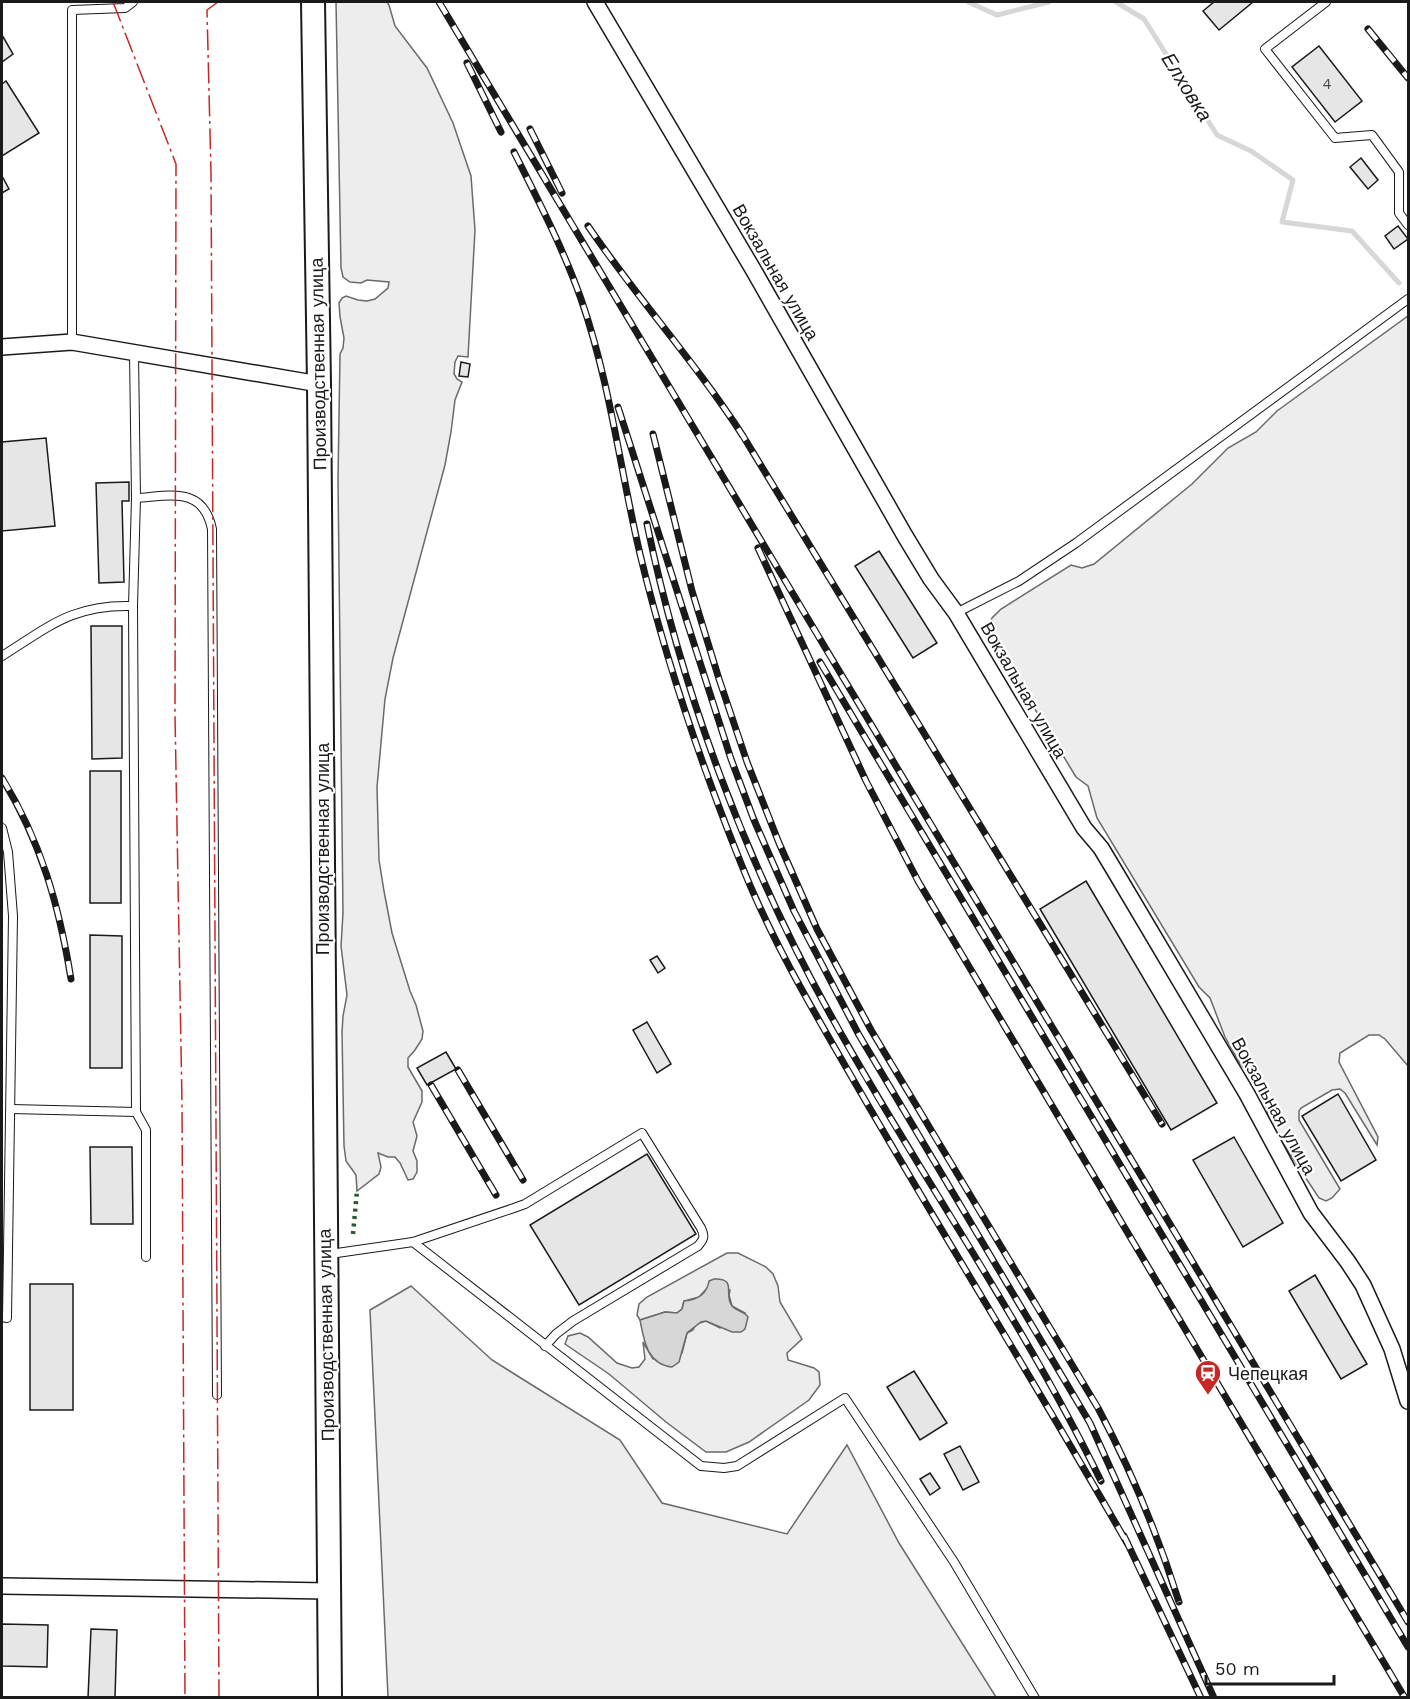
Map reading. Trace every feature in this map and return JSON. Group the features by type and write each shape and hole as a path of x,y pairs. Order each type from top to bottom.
{"main road":[{"name":"Производственная улица","path":"313,2 319,384 330,1698"}],"street":[{"name":"Вокзальная улица","path":"595,2 730,230 905,536 956,613 1061,792 1116,873 1247,1094 1311,1213 1363,1285 1392,1349 1408,1401"},
{"path":"2,347 72,342 319,384"},
{"path":"2,1586 328,1591"}],"lane":[{"path":"72,342 72,10 125,5 133,2"},
{"path":"1326,2 1265,49 1335,138 1372,135 1399,172 1399,213 1408,223"},
{"path":"956,613 1019,581 1076,543 1408,299"},
{"path":"134,353 136,1112 146,1130 146,1257"},
{"path":"136,498 179,496 199,502 209,513 212,529 217,1395"},
{"path":"2,656 69,615 98,606 133,606"},
{"path":"2,828 8,852 13,916 8,1318 2,1317"},
{"path":"11,1109 136,1112"},
{"path":"325,1254 413,1242 525,1204 642,1132 701,1228 704,1235 703,1241 573,1321 545,1346"},
{"path":"413,1242 701,1466 724,1468 737,1466 845,1398 954,1562 1035,1698"}],"shaded area":[{"path":"336,2 387,2 389,5 395,26 427,68 453,123 471,176 475,230 468,357 458,356 455,362 454,374 462,382 455,400 445,465 393,658 385,699 377,787 379,860 384,891 392,933 423,1031 422,1039 408,1058 408,1067 422,1091 422,1102 413,1122 417,1136 413,1151 417,1161 417,1172 413,1179 408,1180 395,1157 378,1153 381,1167 379,1174 357,1191 356,1175 346,1161 344,1146 342,1032 347,995 341,946 343,913 338,480 340,354 344,338 339,303 346,296 367,301 375,299 388,288 389,282 367,280 361,283 350,282 343,277 341,268"},
{"path":"1408,316 1408,1066 1379,1035 1369,1035 1340,1053 1339,1062 1378,1137 1377,1145 1345,1093 1340,1089 1332,1090 1299,1111 1299,1120 1340,1189 1326,1201 1319,1198 1280,1139 1269,1119 1263,1094 1239,1062 1225,1037 1210,998 1199,987 1097,818 1088,786 1076,777 991,641 988,630 992,618 1001,609 1071,565 1082,568 1094,564 1192,484 1228,448 1256,432 1277,411"},
{"path":"727,1253 738,1253 766,1267 773,1274 778,1286 780,1302 802,1339 787,1353 788,1360 814,1368 819,1372 820,1385 809,1400 749,1442 726,1452 706,1452 609,1374 565,1344 568,1336 580,1333 588,1337 617,1363 632,1368 639,1367 645,1359 643,1342 653,1359 682,1353 687,1333 693,1330 696,1324 706,1321 720,1328 745,1313 732,1306 730,1290 709,1286 699,1297 684,1301 682,1309 677,1313 665,1312 640,1320 637,1315 639,1304 647,1297"},
{"path":"721,1279 728,1284 732,1306 748,1317 745,1329 741,1332 732,1332 706,1321 701,1322 687,1333 679,1362 672,1367 657,1361 648,1350 640,1320 665,1312 677,1313 682,1309 684,1301 701,1296 709,1281"},
{"path":"411,1286 492,1360 620,1440 662,1503 787,1534 847,1445 899,1543 996,1697 388,1697 370,1310"}],"building":[{"path":"1214,2 1253,2 1219,30 1203,11"},
{"path":"2,35 13,54 2,62"},
{"path":"1319,46 1362,101 1335,122 1292,67"},
{"path":"6,81 39,133 2,156 2,84"},
{"path":"1361,158 1378,180 1368,189 1350,167"},
{"path":"2,176 9,189 2,193"},
{"path":"1398,226 1408,239 1394,249 1385,236"},
{"path":"461,362 470,364 468,377 459,376"},
{"path":"46,438 55,526 2,531 2,442"},
{"path":"129,482 129,501 122,501 124,582 99,583 96,483"},
{"path":"879,551 937,643 913,658 855,566"},
{"path":"91,626 122,626 122,758 92,759"},
{"path":"90,771 121,771 121,903 90,903"},
{"path":"1086,881 1217,1103 1171,1130 1040,909"},
{"path":"90,935 122,936 122,1068 90,1068"},
{"path":"657,956 665,968 658,973 650,960"},
{"path":"647,1022 671,1064 657,1073 633,1030"},
{"path":"446,1052 456,1069 427,1085 417,1068"},
{"path":"1338,1094 1376,1160 1341,1181 1302,1116"},
{"path":"1234,1137 1283,1223 1243,1247 1193,1160"},
{"path":"90,1147 132,1147 133,1224 91,1224"},
{"path":"647,1154 696,1234 579,1305 530,1225"},
{"path":"1315,1275 1367,1364 1341,1379 1289,1291"},
{"path":"30,1284 73,1284 73,1410 30,1410"},
{"path":"914,1371 947,1423 920,1440 887,1387"},
{"path":"960,1446 979,1482 963,1490 944,1454"},
{"path":"930,1473 940,1488 930,1495 920,1479"},
{"path":"2,1624 48,1625 47,1667 2,1666"},
{"path":"91,1629 117,1630 115,1698 88,1698"}],"waterway":[{"name":"Елховка","path":"968,2 997,15 1049,2"},
{"name":"Елховка","path":"1116,2 1144,19 1217,135 1251,151 1293,180 1282,222 1352,231 1399,283"}],"railway":[{"path":"439,2 1408,1622"},
{"path":"1368,29 1408,78"},
{"path":"467,63 501,132"},
{"path":"530,129 562,193"},
{"path":"514,152 558,243 581,299 600,362 640,554 672,670 697,747 754,894 819,1020 1127,1543"},
{"path":"588,226 743,436 1162,1124"},
{"path":"618,407 731,759 754,820 794,911 859,1035 1090,1423 1214,1698"},
{"path":"653,434 692,591 719,679 747,762 779,843 817,929 871,1030 1098,1408 1143,1503 1179,1602"},
{"path":"647,524 661,587 698,713 720,775 771,898 830,1014 1038,1362 1101,1481"},
{"path":"758,548 866,781 918,881 1405,1698"},
{"path":"820,662 1408,1647"},
{"path":"2,778 28,826 47,875 61,925 71,979"},
{"path":"458,1070 523,1180"},
{"path":"431,1085 496,1195"},
{"path":"1124,1536 1201,1698"}],"hedge":[{"path":"353,1234 357,1191"}],"power":[{"path":"113,2 176,164 175,715 182,1103 185,1698"},
{"path":"218,2 207,10 211,173 219,1698"}],"place":[{"name":"Чепецкая","path":"1208,1396"}]}
